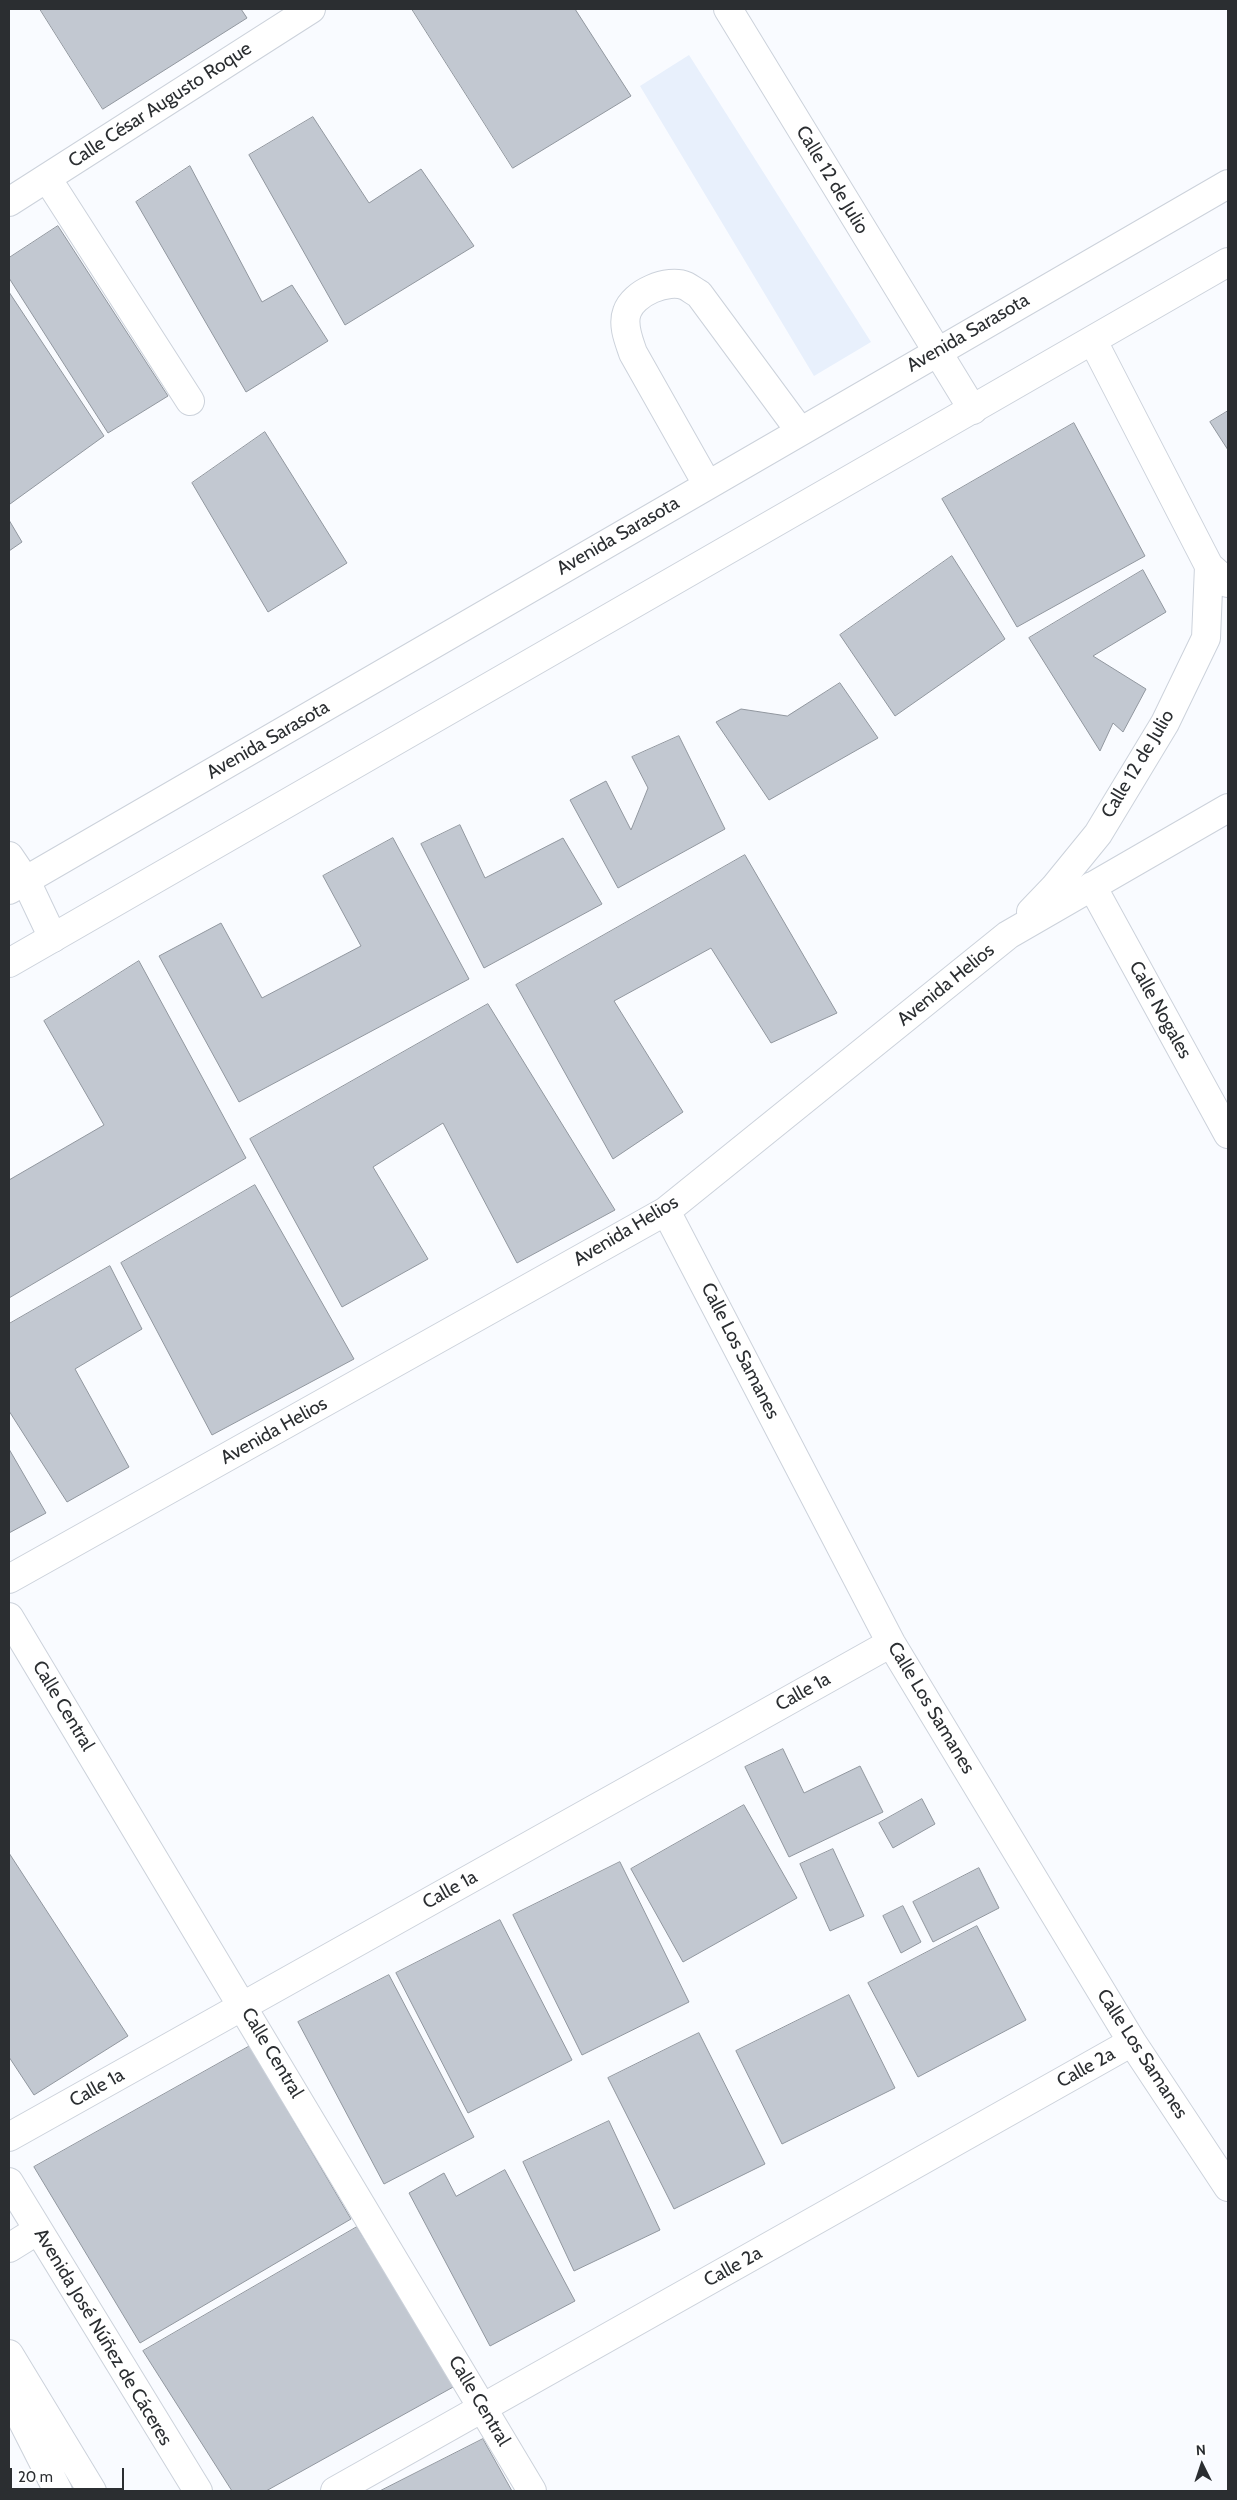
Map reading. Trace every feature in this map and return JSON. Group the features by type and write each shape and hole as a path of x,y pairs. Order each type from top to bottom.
{"street":[{"name":"Calle César Augusto Roque","path":"9,202 311,9"},
{"name":"Calle 12 de Julio","path":"728,9 973,410"},
{"path":"47,178 190,401"},
{"name":"Avenida Sarasota","path":"17,886 707,484 1228,184"},
{"path":"9,963 1228,262"},
{"path":"707,484 633,353 626,331 627,312 635,299 653,289 670,284 685,285 699,294 800,431"},
{"name":"Calle 12 de Julio","path":"1008,935 1054,888 1098,834 1165,723 1206,638 1218,574 1093,341"},
{"name":"Avenida Helios","path":"9,1579 666,1211 1008,935 1228,808"},
{"path":"9,856 17,886 52,938"},
{"name":"Calle Nogales","path":"1092,886 1228,1134"},
{"name":"Calle Los Samanes","path":"666,1211 891,1643 1132,2042 1228,2187"},
{"name":"Calle Central","path":"9,1617 244,2006 532,2491"},
{"name":"Calle 1a","path":"9,2137 891,1643"},
{"name":"Calle 2a","path":"335,2491 1132,2042"},
{"name":"Avenida José Núñez de Cáceres","path":"9,2182 198,2491"},
{"path":"9,2248 38,2230"},
{"path":"9,2354 92,2491"},
{"path":"9,2387 22,2420 58,2491"}],"shaded area":[{"path":"689,55 871,342 814,376 640,86"}],"building":[{"path":"40,9 241,9 247,18 103,109"},
{"path":"412,9 575,9 631,96 513,168"},
{"path":"313,117 369,203 421,169 474,246 345,325 249,155"},
{"path":"190,166 262,302 292,285 328,341 246,392 136,202"},
{"path":"58,226 168,396 108,433 9,278 9,258"},
{"path":"9,292 104,436 10,504 9,503"},
{"path":"1228,411 1228,450 1210,422"},
{"path":"1074,423 1145,556 1017,627 942,499"},
{"path":"265,432 347,563 268,612 192,483"},
{"path":"9,520 22,542 9,551"},
{"path":"952,556 1005,639 895,716 840,635"},
{"path":"1143,570 1166,612 1093,656 1146,689 1123,732 1113,723 1100,751 1029,638"},
{"path":"840,683 878,738 769,800 716,722 741,709 787,716"},
{"path":"679,736 725,829 618,888 570,800 606,781 631,830 648,788 632,757"},
{"path":"460,825 485,878 563,838 602,904 484,968 421,844"},
{"path":"393,838 469,979 239,1102 159,956 221,923 262,998 361,946 323,876"},
{"path":"745,855 837,1013 771,1043 711,948 614,1001 683,1112 613,1159 516,985"},
{"path":"139,961 246,1158 9,1298 9,1180 104,1125 44,1021"},
{"path":"488,1004 615,1210 517,1263 443,1123 373,1167 428,1259 342,1307 250,1139"},
{"path":"255,1185 354,1359 212,1435 121,1263"},
{"path":"110,1266 142,1329 75,1369 129,1467 67,1502 9,1411 9,1324"},
{"path":"9,1449 46,1513 9,1533"},
{"path":"783,1749 804,1793 860,1766 883,1812 789,1857 745,1767"},
{"path":"922,1799 935,1824 893,1848 879,1823"},
{"path":"744,1805 797,1898 683,1962 631,1869"},
{"path":"833,1849 864,1916 830,1931 800,1864"},
{"path":"9,1853 128,2036 34,2095 9,2057"},
{"path":"620,1862 689,2002 582,2055 513,1915"},
{"path":"979,1868 999,1908 933,1942 913,1902"},
{"path":"903,1906 921,1942 901,1953 883,1916"},
{"path":"500,1920 572,2060 468,2113 396,1973"},
{"path":"977,1926 1026,2020 918,2077 868,1983"},
{"path":"389,1975 474,2137 384,2184 298,2022"},
{"path":"849,1995 895,2088 782,2144 736,2051"},
{"path":"699,2033 765,2164 674,2209 608,2078"},
{"path":"250,2046 351,2219 140,2343 34,2167"},
{"path":"609,2121 660,2230 574,2271 523,2162"},
{"path":"505,2170 575,2301 490,2346 409,2193 444,2173 456,2196"},
{"path":"357,2227 455,2386 266,2491 232,2491 143,2351"},
{"path":"483,2439 512,2491 380,2491"}]}
